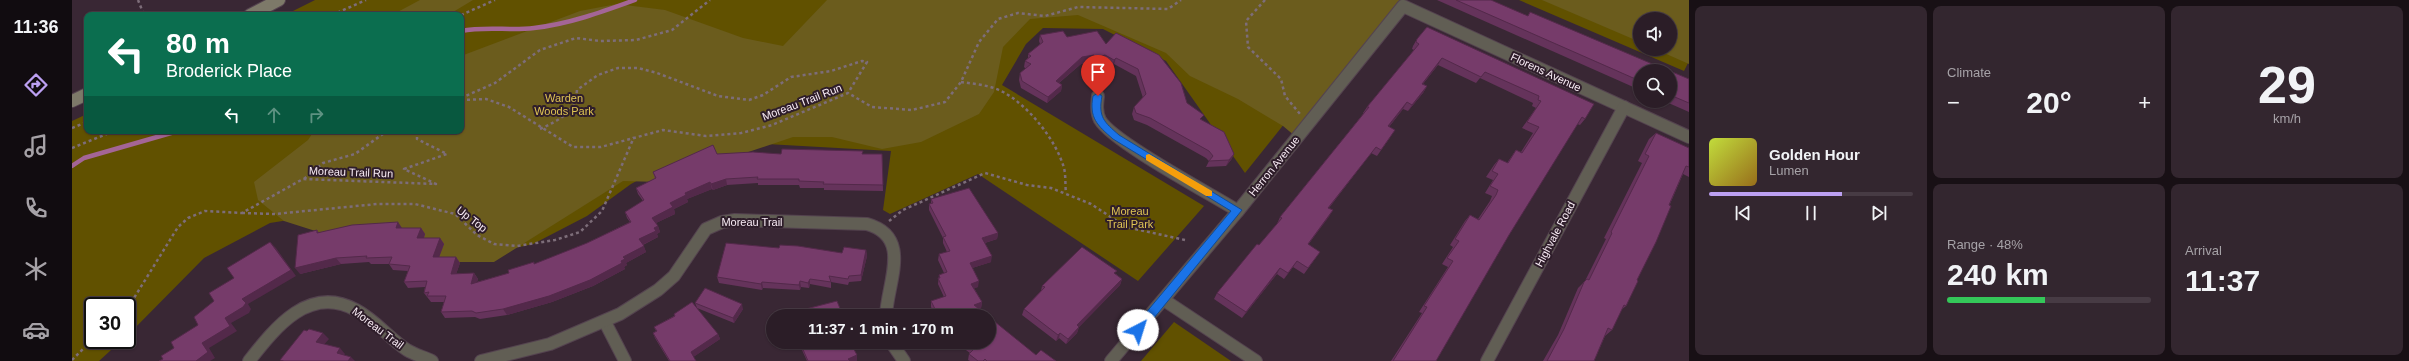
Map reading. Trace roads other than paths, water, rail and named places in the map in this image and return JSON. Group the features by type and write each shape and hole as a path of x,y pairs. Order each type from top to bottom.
{"main road":[{"path":"256,12 279,0"},
{"path":"72,101 84,95"}],"street":[{"name":"Florens Avenue","path":"1403,6 1689,137"},
{"name":"Herron Avenue","path":"1111,361 1164,300 1403,6"},
{"path":"1098,96 1095,109 1101,124 1116,137 1238,210"},
{"name":"Highvale Road","path":"1487,361 1624,107"},
{"name":"Moreau Trail","path":"481,361 555,341 605,322 658,290 681,268 701,231 716,222 735,220 860,224 881,228 892,241 895,255 887,309"},
{"path":"1164,300 1256,361"},
{"name":"Moreau Trail","path":"249,361 275,329 289,317 304,308 323,302 339,301 356,310 408,350 432,361"},
{"path":"605,322 625,361"},
{"path":"896,349 904,361"}],"waterway":[{"path":"464,31 480,29 525,29 560,24 635,0"},
{"path":"72,166 84,158 168,134"}],"park label":[{"name":"Warden Woods Park","path":"564,104"},
{"name":"Moreau Trail Park","path":"1130,217"}]}
